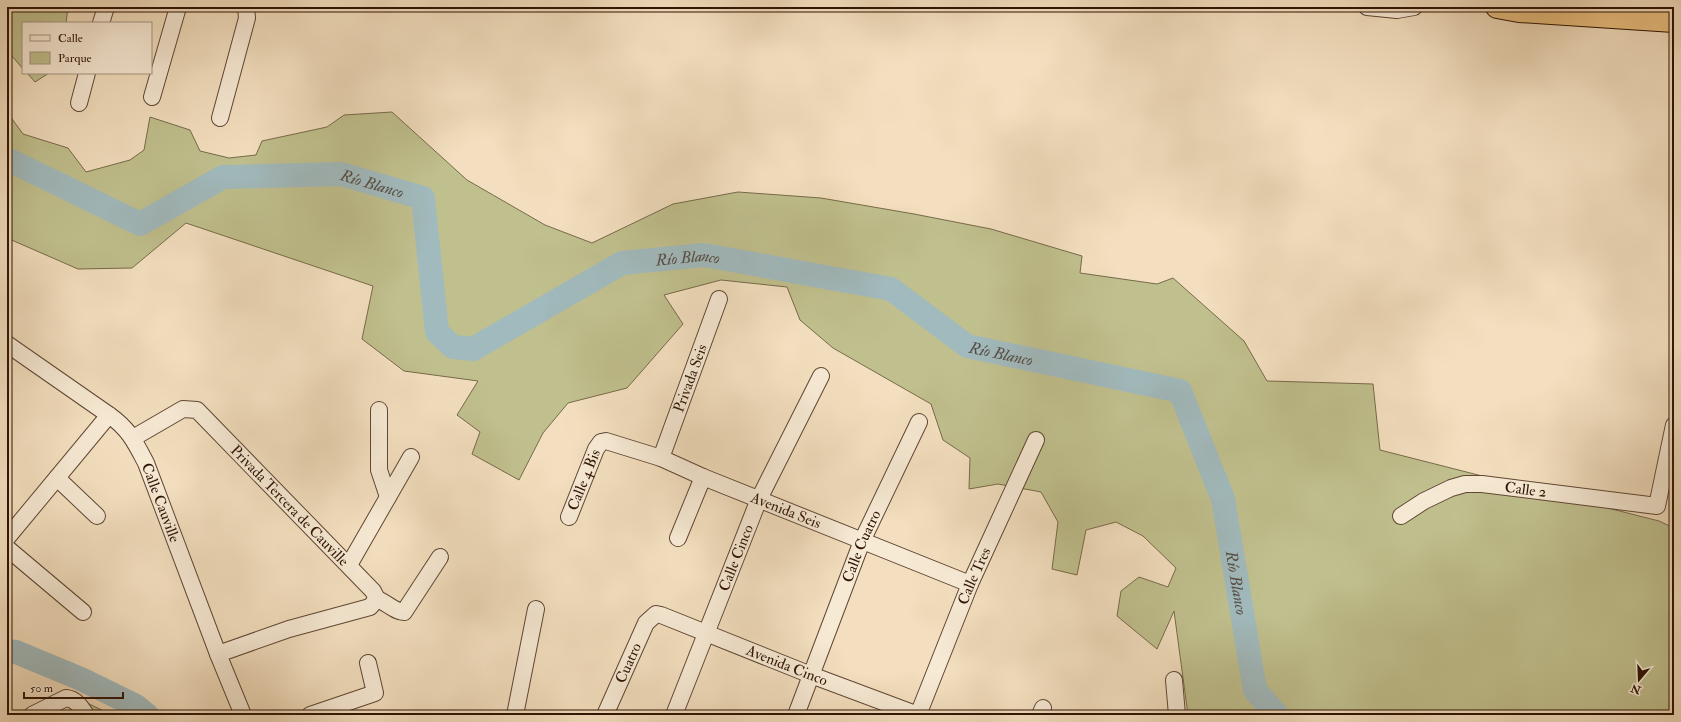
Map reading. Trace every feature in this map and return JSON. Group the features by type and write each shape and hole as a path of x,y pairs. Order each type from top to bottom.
{"highway":[{"path":"1497,7 1518,11 1674,21"}],"street":[{"path":"102,22 106,7"},
{"path":"152,97 178,7"},
{"path":"220,118 247,18 246,7"},
{"path":"1367,7 1397,10 1414,7"},
{"path":"79,103 87,74"},
{"name":"Privada Seis","path":"661,458 719,299"},
{"name":"Calle Cauville","path":"7,344 123,425 134,438 146,463 218,654 243,715"},
{"name":"Calle Cinco","path":"674,715 705,632 759,499 821,376"},
{"name":"Privada Tercera de Cauville","path":"134,438 183,409 192,408 197,410 349,565 411,457"},
{"path":"379,410 379,470 388,497"},
{"path":"83,612 7,540 109,415"},
{"name":"Calle Cuatro","path":"796,715 862,541 919,422"},
{"name":"Calle 2","path":"1401,516 1424,501 1465,484 1482,484 1657,506 1674,425"},
{"name":"Calle Tres","path":"918,715 970,584 1036,440"},
{"name":"Avenida Seis","path":"601,442 606,441 661,458 703,477 970,584"},
{"name":"Calle 4 Bis","path":"569,517 596,449 601,442"},
{"path":"678,538 703,477"},
{"path":"57,478 97,516"},
{"path":"376,598 386,602 399,612 404,612 440,557"},
{"path":"349,565 374,591 376,598"},
{"path":"218,654 289,629 370,606 376,598"},
{"path":"515,715 536,609"},
{"name":"Avenida Cinco","path":"656,614 661,614 811,675 918,715"},
{"name":"Cuatro","path":"605,715 646,624 656,614"},
{"path":"310,715 375,693 368,662"},
{"path":"1174,680 1178,715"},
{"path":"32,715 76,703"}],"green space":[{"path":"7,7 68,7 66,22 22,22 22,68 7,50"},
{"path":"28,74 47,74 35,82"},
{"path":"7,112 23,134 68,148 86,172 130,160 144,150 150,117 190,130 200,151 229,158 256,155 262,141 327,127 344,115 392,112 467,180 545,225 592,243 673,204 738,192 821,198 991,229 1082,256 1080,273 1157,284 1173,278 1244,341 1267,381 1373,384 1380,450 1659,521 1674,528 1674,715 1188,715 1174,611 1157,649 1117,616 1121,591 1139,577 1168,587 1176,568 1143,536 1116,522 1086,530 1077,575 1052,569 1058,522 1041,492 998,484 969,489 970,458 943,440 931,404 833,348 800,320 787,287 721,280 664,295 683,324 627,388 568,403 543,433 519,480 472,454 480,432 457,415 478,381 404,371 362,339 373,286 186,223 132,268 78,269 7,238"},
{"path":"87,703 112,715 75,715 74,712"}],"waterway":[{"name":"Río Blanco","path":"7,159 140,224 223,177 341,174 423,198 437,332 453,347 473,349 622,263 704,255 891,289 967,346 1180,391 1223,499 1255,690 1277,715"},
{"path":"7,651 16,652 81,679 136,706 147,715"}]}
